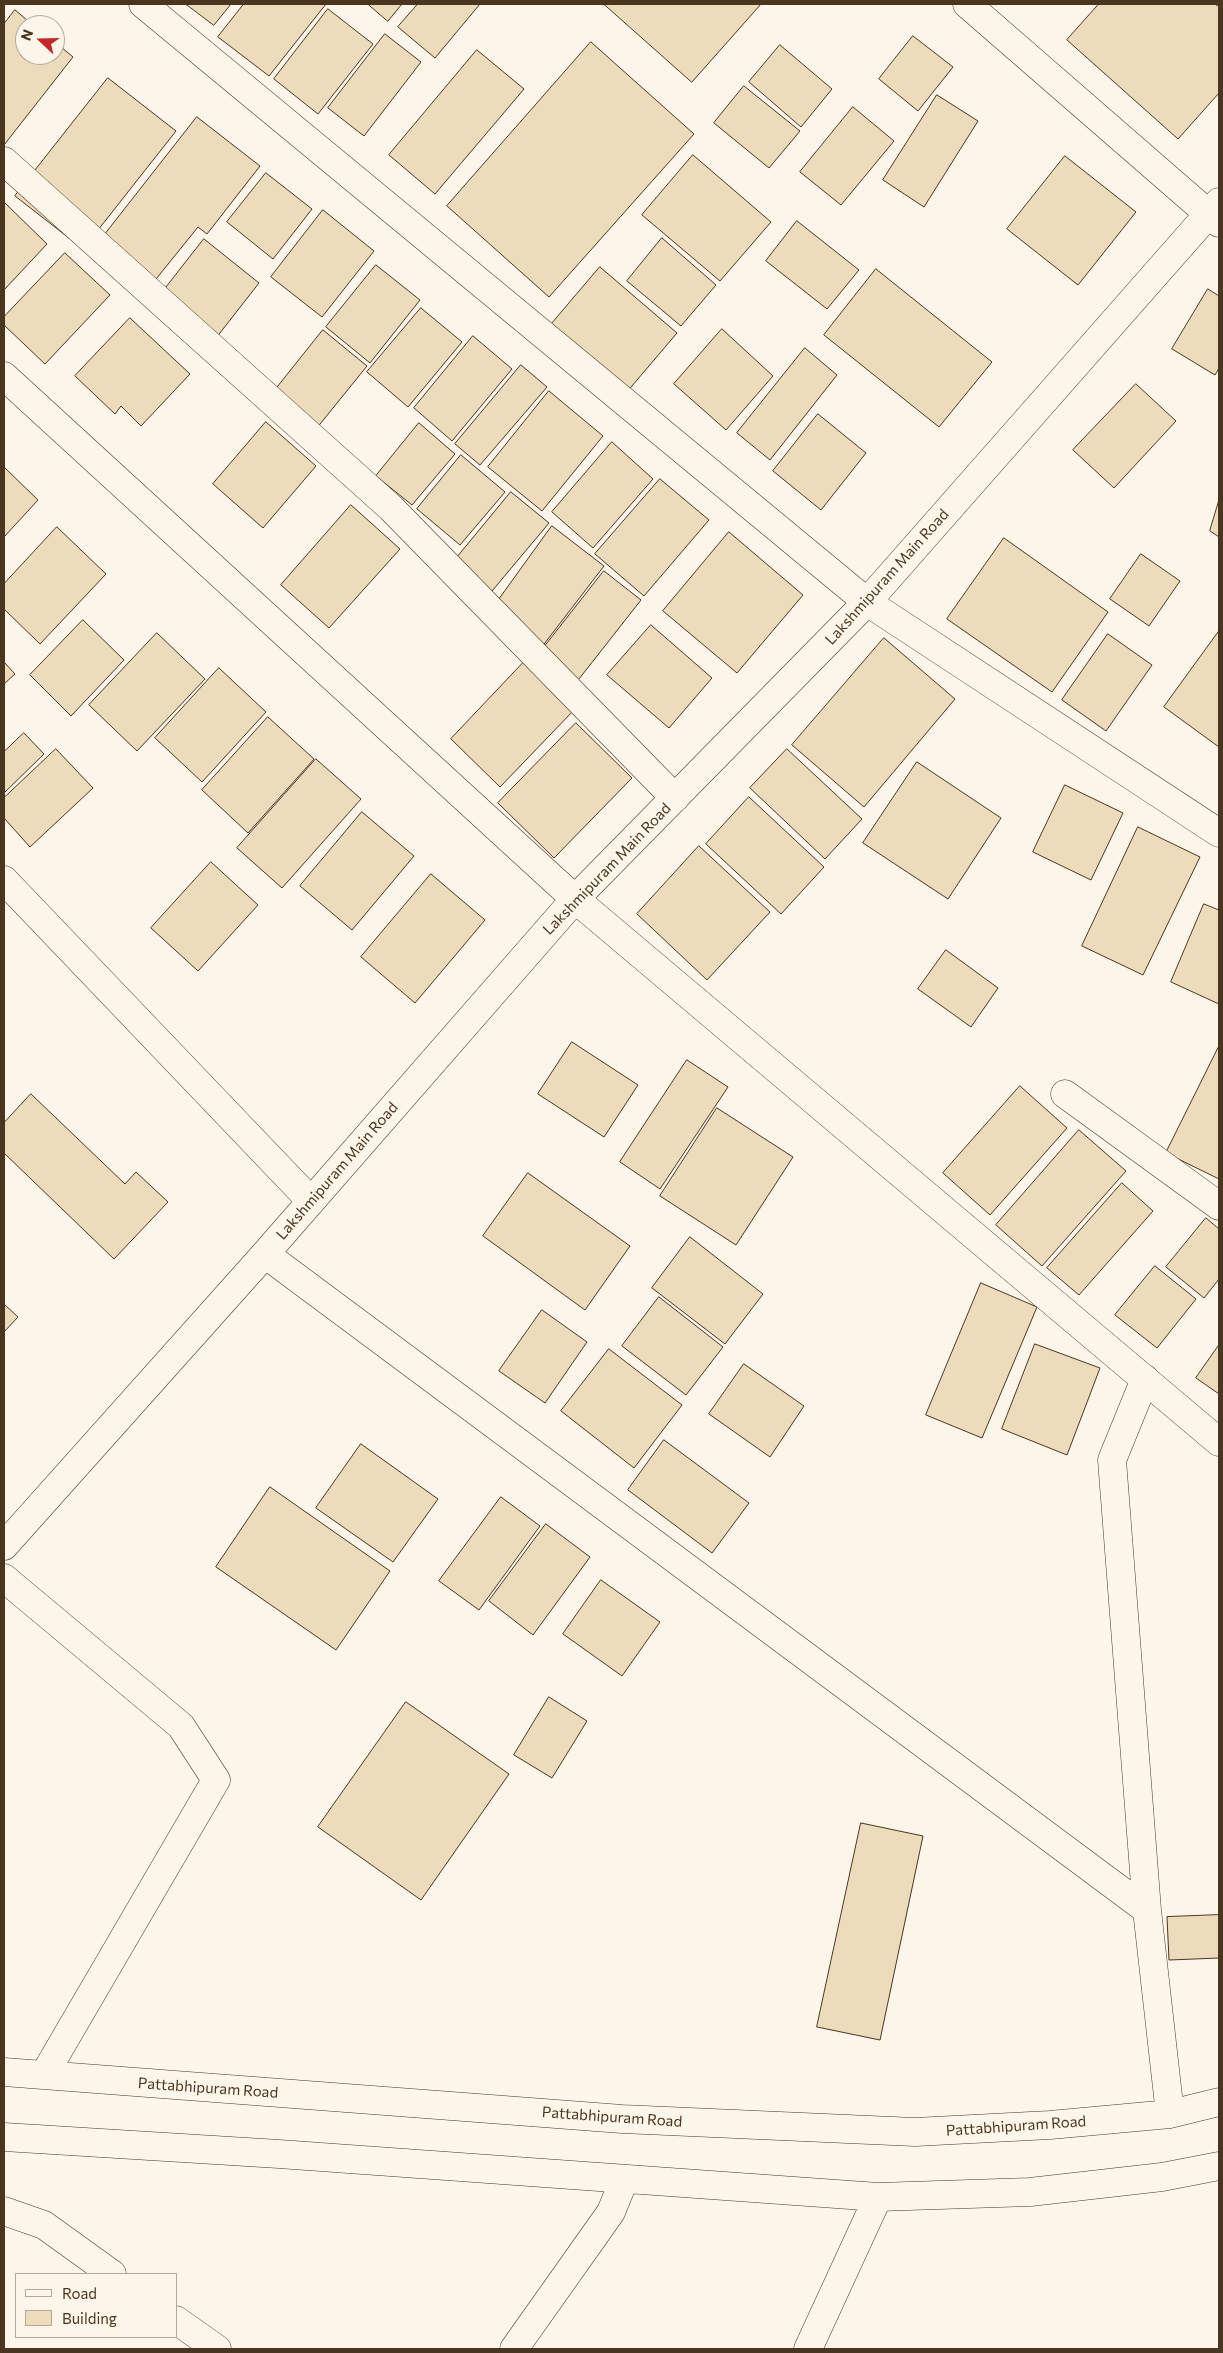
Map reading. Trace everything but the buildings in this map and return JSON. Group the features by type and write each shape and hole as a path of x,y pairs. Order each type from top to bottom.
{"street":[{"path":"143,4 867,602 1219,833"},
{"path":"967,4 1216,213"},
{"path":"4,161 391,508 675,798"},
{"name":"Lakshmipuram Main Road","path":"7,1535 265,1254 310,1200 575,899 867,602 1216,213"},
{"path":"4,376 575,899 1219,1442"},
{"path":"4,880 310,1200"},
{"path":"1065,1094 1219,1206"},
{"path":"265,1254 1147,1910"},
{"path":"1145,1379 1112,1460 1147,1910 1170,2114"},
{"path":"4,1578 181,1726 216,1780 44,2076"},
{"name":"Pattabhipuram Road","path":"4,2072 622,2119 915,2132 1050,2125 1170,2114 1219,2102"},
{"path":"4,2137 279,2154 878,2197 1030,2192 1162,2177 1219,2166"},
{"path":"514,2349 611,2212 624,2180"},
{"path":"808,2349 878,2197"},
{"path":"4,2211 44,2225 111,2273"},
{"path":"178,2321 217,2349"}]}
